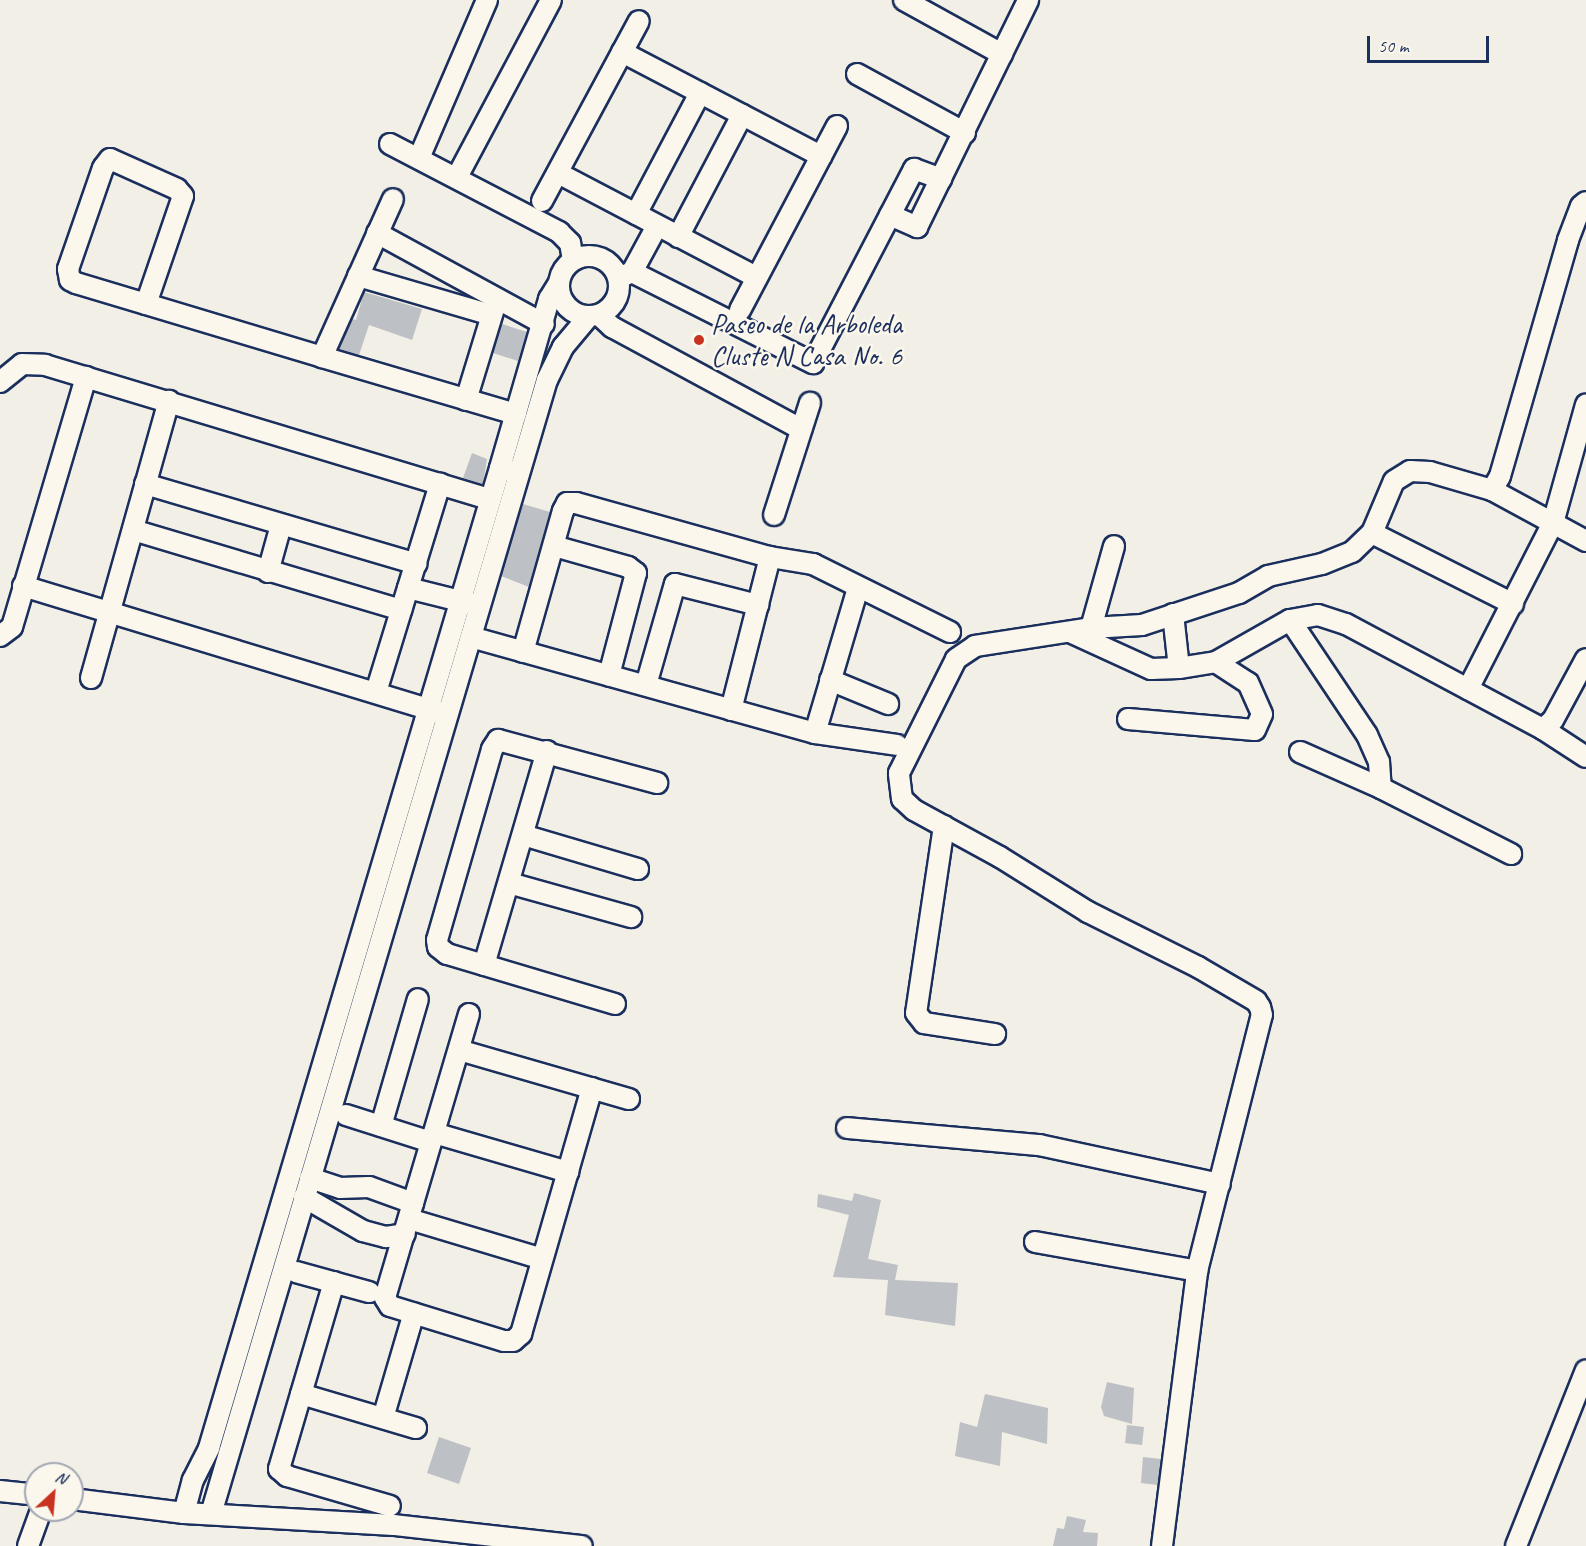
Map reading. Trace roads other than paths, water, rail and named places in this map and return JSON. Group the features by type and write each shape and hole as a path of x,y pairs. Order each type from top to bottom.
{"street":[{"path":"419,158 487,0"},
{"path":"904,0 1002,54"},
{"path":"890,215 917,227 965,134 1028,0"},
{"path":"457,177 544,2"},
{"path":"542,201 639,21"},
{"path":"622,52 820,156"},
{"path":"857,74 965,134"},
{"path":"636,214 700,93"},
{"path":"678,237 742,115"},
{"path":"740,310 837,126"},
{"path":"211,1514 481,605 510,470 516,414 544,324 549,299 573,260 570,243 559,232 390,144"},
{"path":"146,304 183,196 177,189 110,159 103,168 68,278 146,304 516,414"},
{"path":"573,260 601,257 615,270 813,363 914,169 941,179"},
{"path":"558,173 756,277"},
{"path":"322,357 393,199"},
{"path":"1492,490 1500,476 1568,240 1586,202"},
{"path":"184,1513 222,1403 490,499 510,470 551,370 594,315 618,296 625,275 657,226"},
{"path":"376,233 494,307"},
{"path":"358,276 494,307 544,324"},
{"path":"559,283 563,302 579,314 594,315 612,327 801,429"},
{"path":"466,400 494,307"},
{"path":"0,382 13,369 28,363 169,401 490,499"},
{"path":"0,636 12,627 86,377"},
{"path":"91,678 169,401"},
{"path":"774,516 810,403"},
{"path":"1468,689 1513,604 1552,522 1586,405"},
{"path":"1162,1546 1197,1271 1262,1015 1256,1001 1088,912 902,799 899,773 956,659 975,646 1081,630 1142,625 1239,593 1268,576 1342,556 1372,533 1394,481 1410,471 1430,472 1492,490 1586,541"},
{"path":"145,484 416,564"},
{"path":"376,692 440,484"},
{"path":"523,652 567,503 576,503 770,557 813,564 950,632"},
{"path":"268,572 281,525"},
{"path":"133,530 401,610"},
{"path":"1372,533 1513,604"},
{"path":"554,546 628,567 636,573 609,675"},
{"path":"1081,630 1114,546"},
{"path":"731,710 770,557"},
{"path":"646,685 675,584 758,605"},
{"path":"23,586 376,692 447,716"},
{"path":"408,588 459,603 481,605"},
{"path":"815,733 858,588"},
{"path":"1173,614 1179,668"},
{"path":"1081,630 1151,669 1179,668 1216,662 1290,620 1310,614 1346,624 1543,729 1586,757"},
{"path":"1290,620 1367,735 1379,762 1381,788"},
{"path":"471,637 815,733 897,745"},
{"path":"1543,729 1554,720 1586,658"},
{"path":"1128,719 1255,730 1262,714 1248,683 1216,662"},
{"path":"830,680 888,704"},
{"path":"615,1004 447,954 437,944 464,843 496,741 506,739 657,783"},
{"path":"484,965 547,752"},
{"path":"1300,752 1381,788 1511,854"},
{"path":"944,826 916,1013 924,1023 995,1034"},
{"path":"523,835 638,868"},
{"path":"509,883 631,917"},
{"path":"381,1126 418,999"},
{"path":"469,1014 385,1298 390,1306 513,1341 520,1334 592,1088"},
{"path":"459,1050 629,1099"},
{"path":"346,1115 381,1126 568,1172"},
{"path":"847,1128 1029,1143 1220,1184"},
{"path":"307,1188 369,1187 409,1218 542,1258"},
{"path":"307,1188 363,1231 386,1237 409,1218"},
{"path":"1035,1242 1197,1271"},
{"path":"296,1272 369,1292"},
{"path":"334,1282 280,1471 390,1506"},
{"path":"383,1418 414,1313"},
{"path":"1516,1546 1586,1370"},
{"path":"301,1394 416,1428"},
{"path":"0,1491 24,1494"},
{"path":"84,1500 184,1513 306,1517 582,1546"},
{"path":"28,1546 37,1522"}],"place":[{"name":"Paseo de la Arboleda Cluste N Casa No. 6","path":"699,340"}]}
